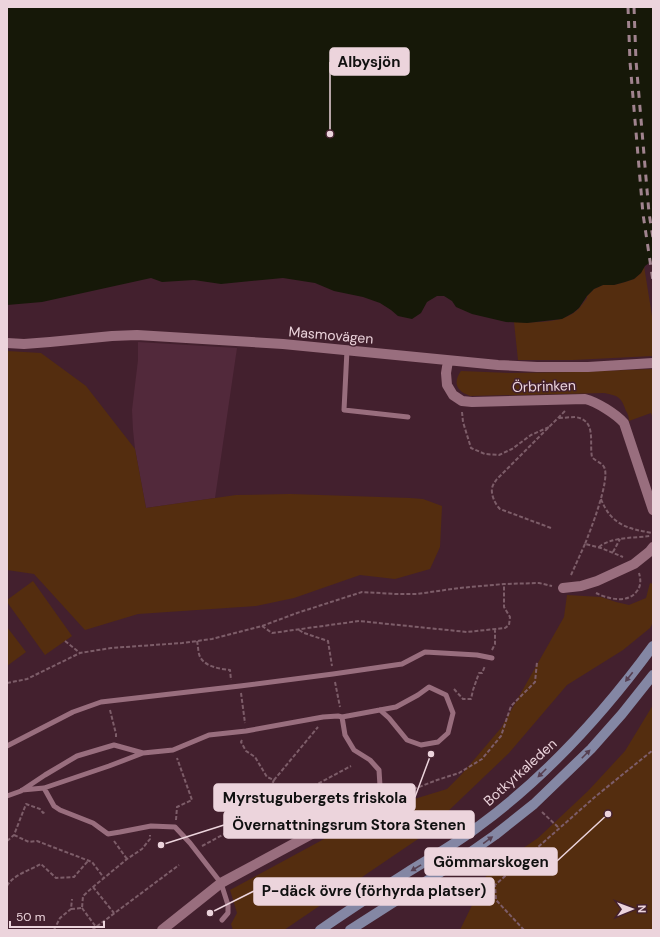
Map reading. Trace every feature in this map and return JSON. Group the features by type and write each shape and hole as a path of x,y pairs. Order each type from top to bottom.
{"main road":[{"name":"Botkyrkaleden","path":"320,930 402,876 439,854 480,826 502,808 537,778 574,742 608,703 653,646"},
{"path":"350,930 458,861 495,835 534,804 591,749 622,714 653,675"}],"street":[{"name":"Masmovägen","path":"7,343 24,344 137,335 283,344 498,365 588,367 653,363"},
{"path":"448,361 446,373 447,385 453,395 462,401"},
{"name":"Örbrinken","path":"462,401 567,399 585,399 592,401 619,418 624,423 653,510"},
{"path":"563,588 581,586 597,581 634,564 653,547"},
{"path":"162,930 221,883 345,816 371,809"}],"lane":[{"path":"347,350 344,410 408,417"},
{"path":"7,746 73,712 101,702 240,686 402,664 425,652 477,655 492,658"},
{"path":"7,796 21,791 44,788 144,753 173,750 209,735 317,718 342,717 396,707 429,687 446,695 453,713 448,733 438,742 421,745 407,740 389,718 380,710"},
{"path":"342,717 345,735 354,750 370,760 379,770 380,786 371,809"},
{"path":"21,791 78,756 114,745 144,753"},
{"path":"44,788 54,806 60,810 93,823 108,834 151,826 175,827 221,883 228,905 228,913 222,920"}],"path":[{"path":"551,528 500,509 496,504 492,489 497,479 566,411 567,399"},
{"path":"462,401 463,422 471,448 485,454 499,455 512,449 531,435 550,427"},
{"path":"7,683 27,679 80,653 111,648 182,643 212,639 262,626 362,592 417,594 459,588 539,583 563,588 570,579 598,510 605,470 602,465 592,457 589,426 585,421 575,417 559,418"},
{"path":"601,498 609,515 620,525 653,534"},
{"path":"599,547 607,542 653,534"},
{"path":"613,552 620,539"},
{"path":"581,586 600,595 616,599 626,599 635,595 640,588 641,579 638,569 634,564 625,558 599,547 585,544"},
{"path":"262,626 272,633 360,621 467,632 505,628 509,625 510,617 504,607 504,584"},
{"path":"299,630 328,641 342,717"},
{"path":"65,641 80,653"},
{"path":"197,641 199,656 206,664 220,669 230,670 231,678"},
{"path":"371,809 414,789 437,780 460,774 482,759 501,736 511,706 535,682 537,662"},
{"path":"240,686 246,730 241,742 246,752 255,756 267,778 274,780"},
{"path":"108,701 116,734"},
{"path":"267,812 266,802 268,792 274,780 318,728 317,718"},
{"path":"524,930 496,900 495,885 596,796 653,750"},
{"path":"177,807 192,800 180,765"},
{"path":"195,850 351,766"},
{"path":"7,841 14,834 26,804 40,809 43,813 54,806"},
{"path":"534,804 559,828"},
{"path":"96,927 82,908 83,896 93,886 142,849 150,839 151,826"},
{"path":"14,834 28,842 38,841 92,862 104,878"},
{"path":"108,834 127,859"},
{"path":"7,886 8,883 17,876 41,864 56,878 74,877 88,861"},
{"path":"92,930 179,865"},
{"path":"93,886 114,913"},
{"path":"71,909 72,899"},
{"path":"54,930 60,918 71,909 82,908"}],"shaded area":[{"path":"7,7 653,7 653,260 645,266 641,273 634,279 614,285 603,285 594,289 579,308 562,319 527,323 506,322 472,314 456,307 452,301 444,296 437,296 427,302 421,313 412,319 398,316 380,303 363,297 334,291 315,283 283,278 221,284 194,280 162,282 151,278 42,302 7,305"},
{"path":"644,266 653,322 653,356 573,360 518,360 514,322 544,322 566,317 579,308 594,289 603,285 614,285 634,279 641,273"},
{"path":"138,342 237,348 215,498 146,508 135,449 132,410 138,360"},
{"path":"7,351 41,353 86,386 135,449 146,508 236,495 290,494 423,499 442,506 440,547 430,569 395,579 360,575 294,598 256,606 138,614 85,630 34,574 7,570"},
{"path":"653,369 653,419 651,413 629,421 628,414 621,400 616,396 604,393 470,396 463,393 457,386 457,378 461,371 510,373"},
{"path":"33,581 72,636 45,655 7,602 7,600"},
{"path":"650,583 653,584 653,622 650,628 623,650 567,685 509,753 421,837 284,930 233,930 231,924 237,913 230,890 348,826 366,832 379,833 393,826 398,804 447,789 461,775 501,728 564,617 567,595 601,597 629,605 646,598"},
{"path":"7,627 26,652 7,666"},
{"path":"653,705 653,930 460,930 488,872 538,838 588,791 625,751"}],"railway":[{"path":"628,7 630,62 643,214 653,281"},
{"path":"634,7 636,61 649,213 653,238"}],"place":[{"name":"Albysjön","path":"330,134"},
{"name":"Myrstugubergets friskola","path":"431,754"},
{"name":"Gömmarskogen","path":"608,814"},
{"name":"Övernattningsrum Stora Stenen","path":"161,845"},
{"name":"P-däck övre (förhyrda platser)","path":"210,913"}]}
